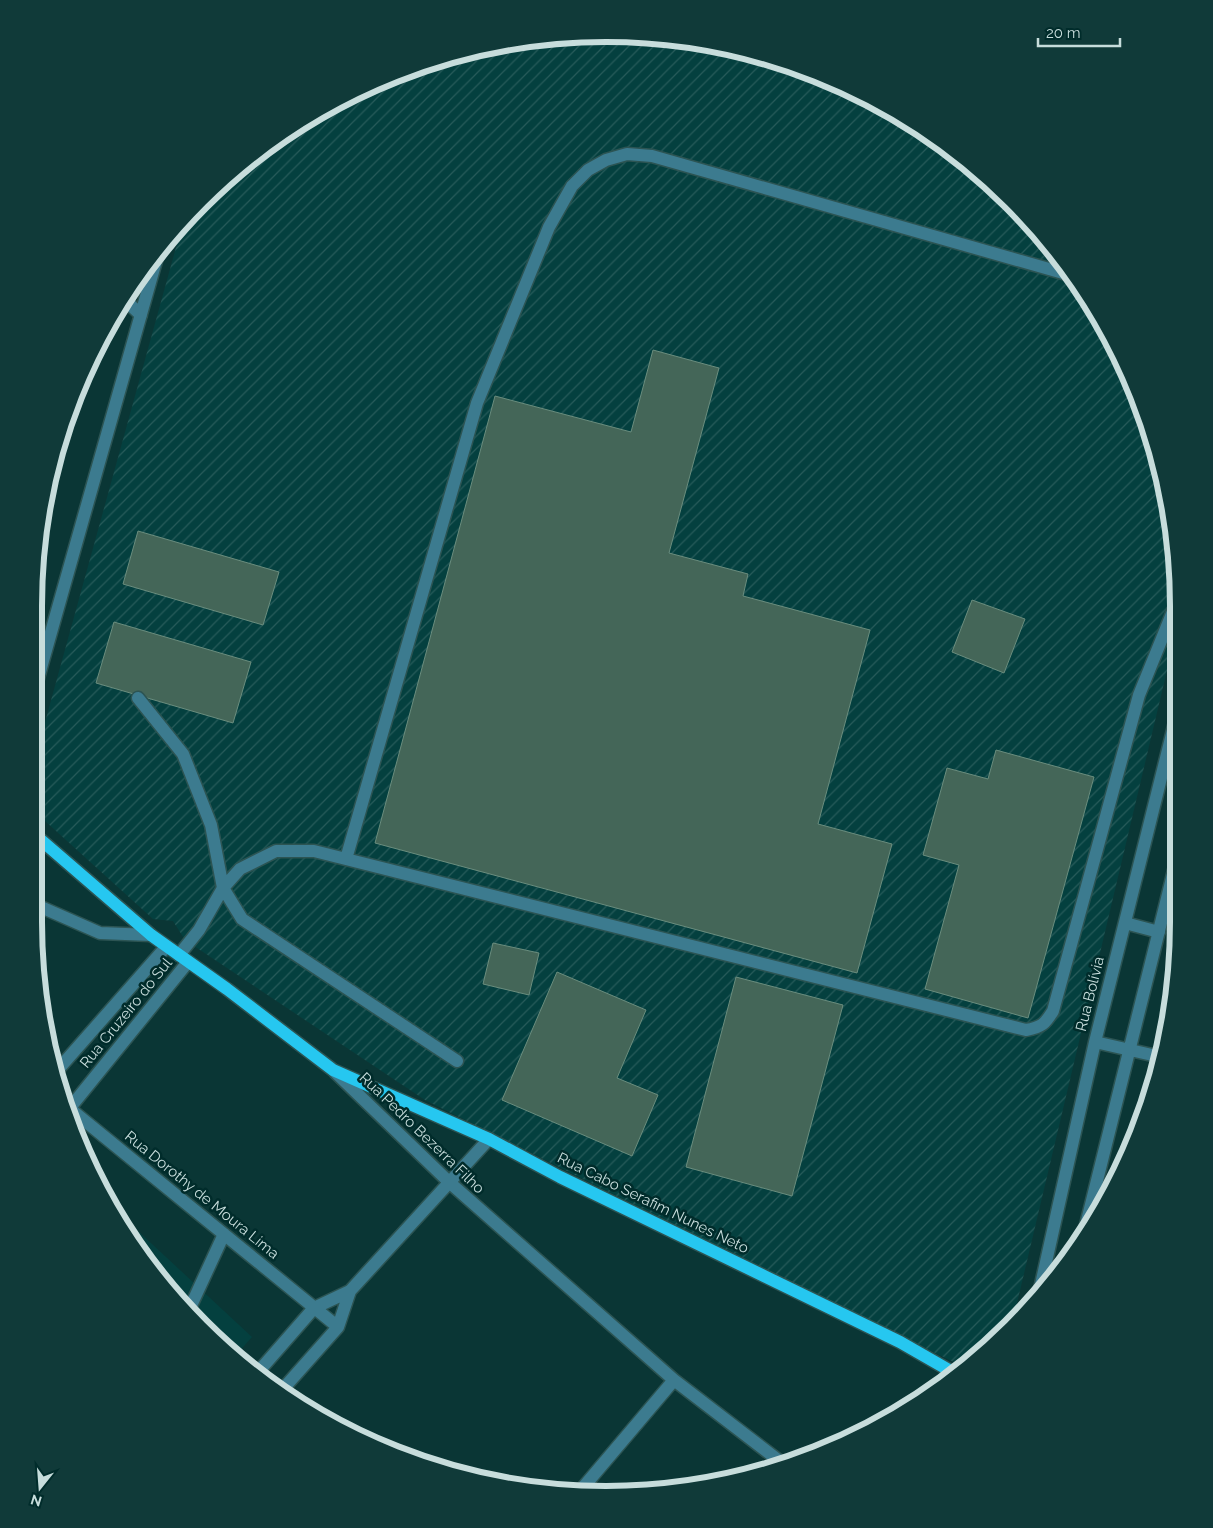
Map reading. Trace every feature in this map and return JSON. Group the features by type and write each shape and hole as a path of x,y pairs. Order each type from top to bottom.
{"main road":[{"name":"Rua Pedro Bezerra Filho","path":"42,841 166,947 227,989 333,1070"},
{"name":"Rua Cabo Serafim Nunes Neto","path":"333,1070 488,1139 569,1181 900,1342 948,1370"}],"street":[{"path":"346,859 477,403 549,227 572,186 588,170 606,160 627,154 652,156 1061,272"},
{"path":"42,661 153,271"},
{"path":"130,305 141,315"},
{"name":"Rua Cruzeiro do Sul","path":"72,1104 184,959 223,888 240,869 276,851 314,851 1026,1030 1039,1028 1054,1011 1139,695 1170,619"},
{"path":"138,698 183,754 211,825 223,888 242,919 457,1061"},
{"name":"Rua Bolívia","path":"1042,1279 1095,1042 1170,742"},
{"path":"1089,1213 1170,887"},
{"path":"42,908 100,933 151,935"},
{"path":"1125,923 1159,932"},
{"name":"Rua Cruzeiro do Sul","path":"62,1065 166,947"},
{"path":"1095,1042 1154,1055"},
{"name":"Rua Pedro Bezerra Filho","path":"333,1070 449,1182 674,1380 777,1459"},
{"name":"Rua Dorothy de Moura Lima","path":"76,1114 338,1327"},
{"path":"286,1385 338,1327 350,1292 488,1139"},
{"path":"192,1303 224,1234"},
{"path":"262,1368 314,1308 350,1292"},
{"path":"585,1485 674,1380"}],"shaded area":[{"path":"606,42 680,47 717,53 788,72 822,85 889,118 920,138 978,182 1005,208 1031,235 1075,293 1095,324 1128,391 1141,425 1160,496 1169,570 1170,658 1016,1309 978,1346 957,1363 776,1276 425,1100 185,940 173,921 153,919 42,818 42,733 178,240 235,182 263,159 325,118 391,85 425,72 496,53 533,47"},
{"path":"132,1225 252,1337 240,1350 235,1346 182,1293 159,1265"}],"building":[{"path":"653,350 719,368 669,553 748,574 743,596 870,630 818,824 892,844 857,973 375,843 495,396 631,432"},
{"path":"138,531 279,572 263,625 123,584"},
{"path":"972,600 1025,619 1004,673 952,652"},
{"path":"114,622 251,662 233,723 96,683"},
{"path":"996,750 1094,777 1028,1018 925,989 959,865 923,855 947,768 988,779"},
{"path":"493,943 539,953 529,995 483,984"},
{"path":"557,972 646,1010 617,1078 658,1095 632,1156 502,1100"},
{"path":"736,977 843,1005 792,1196 686,1167"}]}
